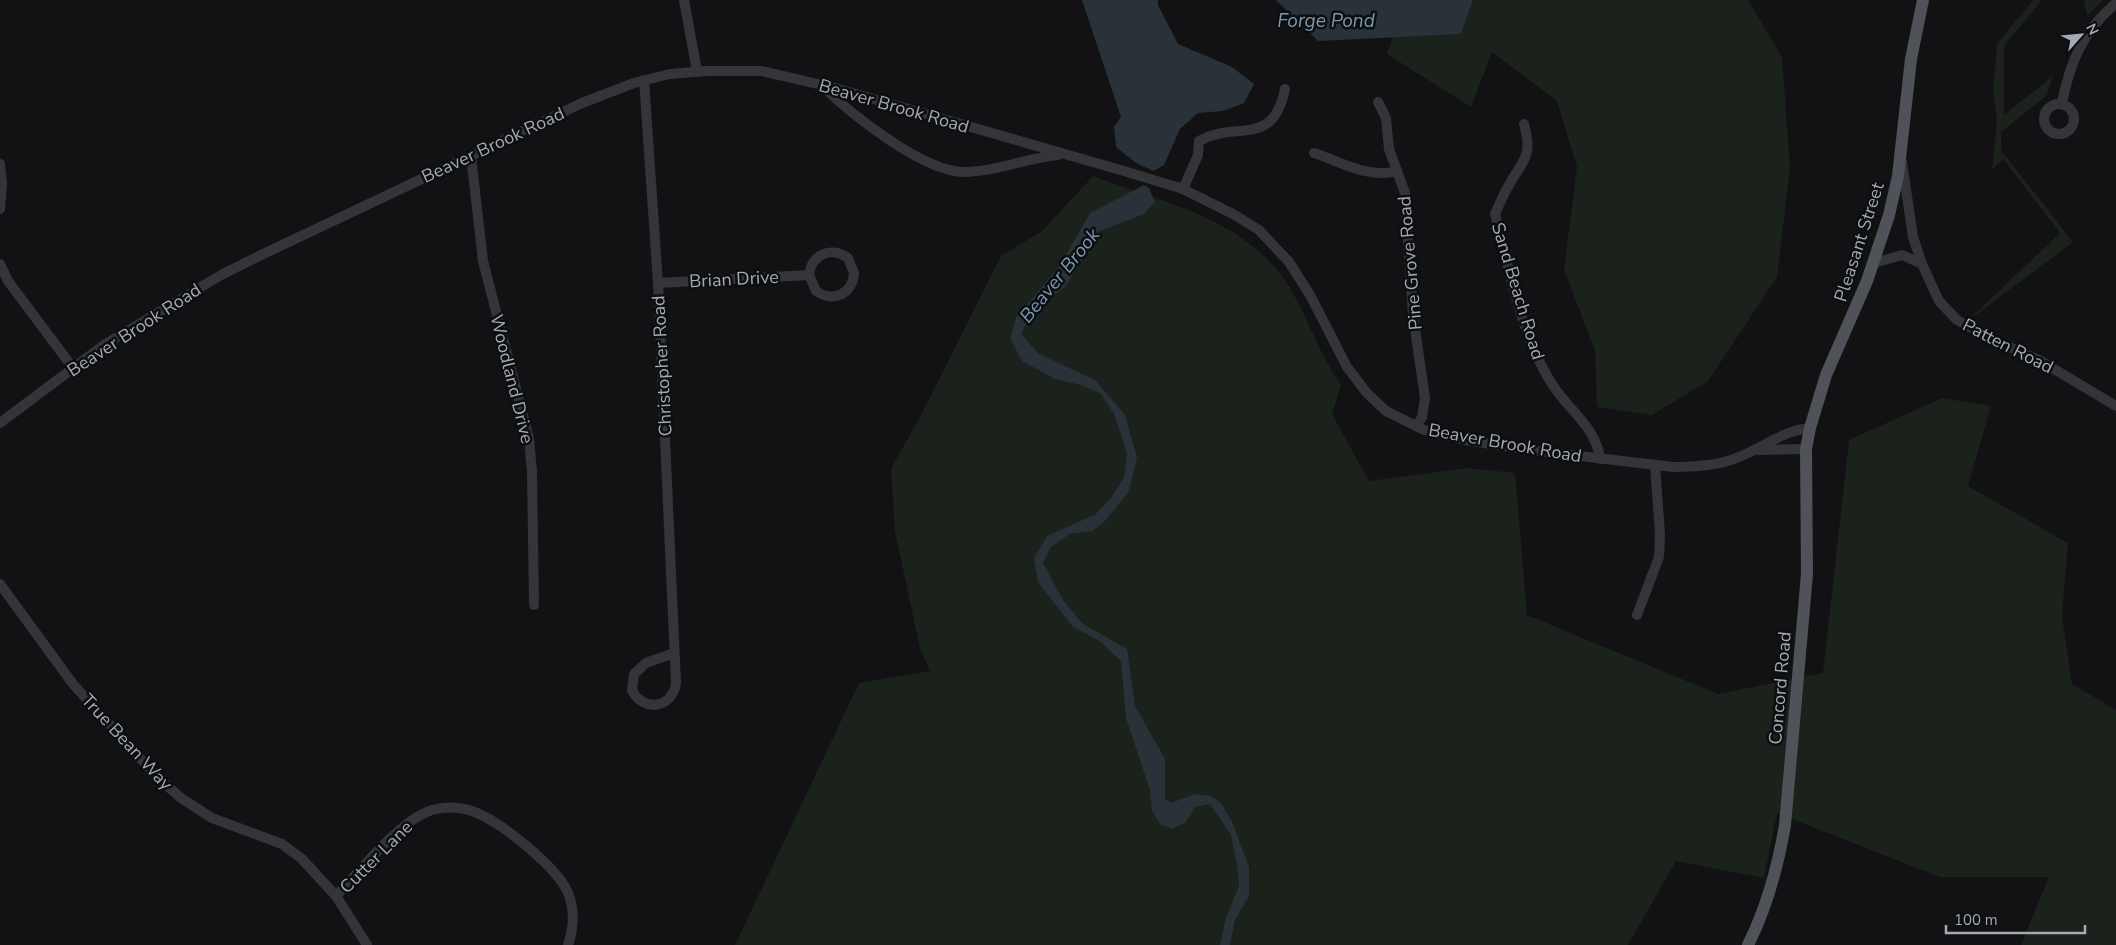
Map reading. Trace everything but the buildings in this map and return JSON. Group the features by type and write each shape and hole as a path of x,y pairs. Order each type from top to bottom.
{"main road":[{"name":"Pleasant Street","path":"1810,428 1826,375 1874,263 1889,215 1901,154 1911,59 1923,0"},
{"name":"Concord Road","path":"1748,945 1779,861 1785,825 1807,574 1806,449 1810,428"}],"street":[{"path":"684,0 697,71"},
{"path":"2062,104 2069,70 2081,43 2088,31 2116,3"},
{"name":"Beaver Brook Road","path":"0,423 115,338 225,273 582,103 644,80 697,71 762,71 820,84 1124,171 1178,188 1233,214 1269,239 1299,276 1347,367 1366,392 1386,411 1436,434 1465,440 1600,459 1694,467 1731,460 1794,430 1810,428"},
{"name":"Christopher Road","path":"644,80 658,282 676,683 673,695 659,705 643,703 632,690 634,674 646,663 674,653"},
{"path":"820,84 839,103 880,134 929,163 952,171 966,172 987,169 1038,157 1062,154"},
{"path":"1178,188 1198,154 1199,141 1209,135 1250,131 1262,127 1279,110 1285,89"},
{"name":"Pine Grove Road","path":"1378,102 1386,118 1389,149 1405,193 1413,316 1425,398 1422,417 1416,426"},
{"name":"Sand Beach Road","path":"1524,124 1529,142 1524,163 1509,185 1495,214 1524,322 1539,362 1554,387 1593,434 1598,445 1600,459"},
{"path":"1314,153 1372,174 1397,171"},
{"name":"Patten Road","path":"1901,154 1913,237 1922,264 1940,301 1957,320 1993,340 2039,360 2116,406"},
{"name":"Woodland Drive","path":"471,156 482,261 529,439 532,472 534,605"},
{"path":"0,164 2,182 0,208"},
{"path":"833,252 848,258 854,273 849,290 833,297 816,291 809,275 812,263 818,257 833,252"},
{"path":"1874,263 1902,255 1922,264"},
{"path":"0,264 8,281 73,368"},
{"name":"Brian Drive","path":"658,282 809,275"},
{"name":"Beaver Brook Road","path":"1753,450 1806,449"},
{"path":"1637,615 1659,557 1660,534 1655,465"},
{"name":"True Bean Way","path":"0,584 73,684 158,778 181,798 212,818 282,844 321,877 336,896 367,945"},
{"name":"Cutter Lane","path":"336,896 412,820 433,810 444,808 465,809 496,823 556,874 567,892 573,914 573,924 568,945"}],"shaded area":[{"path":"1473,0 1748,0 1782,57 1790,168 1777,277 1708,381 1652,415 1597,407 1595,351 1564,269 1577,167 1557,101 1492,52 1471,107 1387,54 1393,37 1461,34"},
{"path":"2033,0 2042,0 2004,46 2004,115 2053,76 2047,95 2001,132 2001,150 2073,242 1965,323 2060,233 2003,159 1992,170 1997,121 1993,90 1997,44"},
{"path":"2084,0 2103,0 2087,16"},
{"path":"1093,176 1200,215 1249,243 1270,262 1295,297 1326,361 1341,385 1332,414 1369,481 1467,468 1515,473 1527,615 1718,694 1823,673 1849,440 1942,398 1991,406 1968,486 2068,543 2062,617 2072,684 2116,710 2116,945 2021,945 2049,877 1940,877 1777,813 1764,878 1676,861 1628,945 735,945 859,683 930,671 920,649 895,531 891,468 918,421 1001,256 1042,231"}],"water":[{"path":"1082,0 1158,0 1158,5 1178,44 1232,67 1254,84 1244,103 1223,111 1198,113 1180,129 1164,165 1153,171 1136,163 1116,147 1114,127 1121,117"},
{"name":"Forge Pond","path":"1276,0 1473,0 1461,34 1318,41"},
{"name":"Beaver Brook","path":"1144,185 1149,188 1155,202 1144,214 1100,231 1065,287 1043,303 1029,318 1021,334 1039,354 1095,380 1125,415 1137,458 1128,493 1104,522 1092,531 1070,534 1051,547 1043,563 1063,600 1083,624 1127,649 1135,706 1165,759 1165,799 1171,803 1195,794 1211,796 1221,803 1232,822 1249,867 1249,896 1235,920 1230,945 1220,945 1226,918 1239,886 1231,835 1210,804 1195,807 1186,822 1172,829 1160,824 1152,811 1150,790 1126,718 1121,661 1098,640 1073,627 1038,582 1034,558 1047,536 1096,514 1110,499 1124,478 1127,453 1114,414 1101,394 1081,385 1055,379 1022,361 1010,338 1016,318 1061,264 1090,213"}]}
